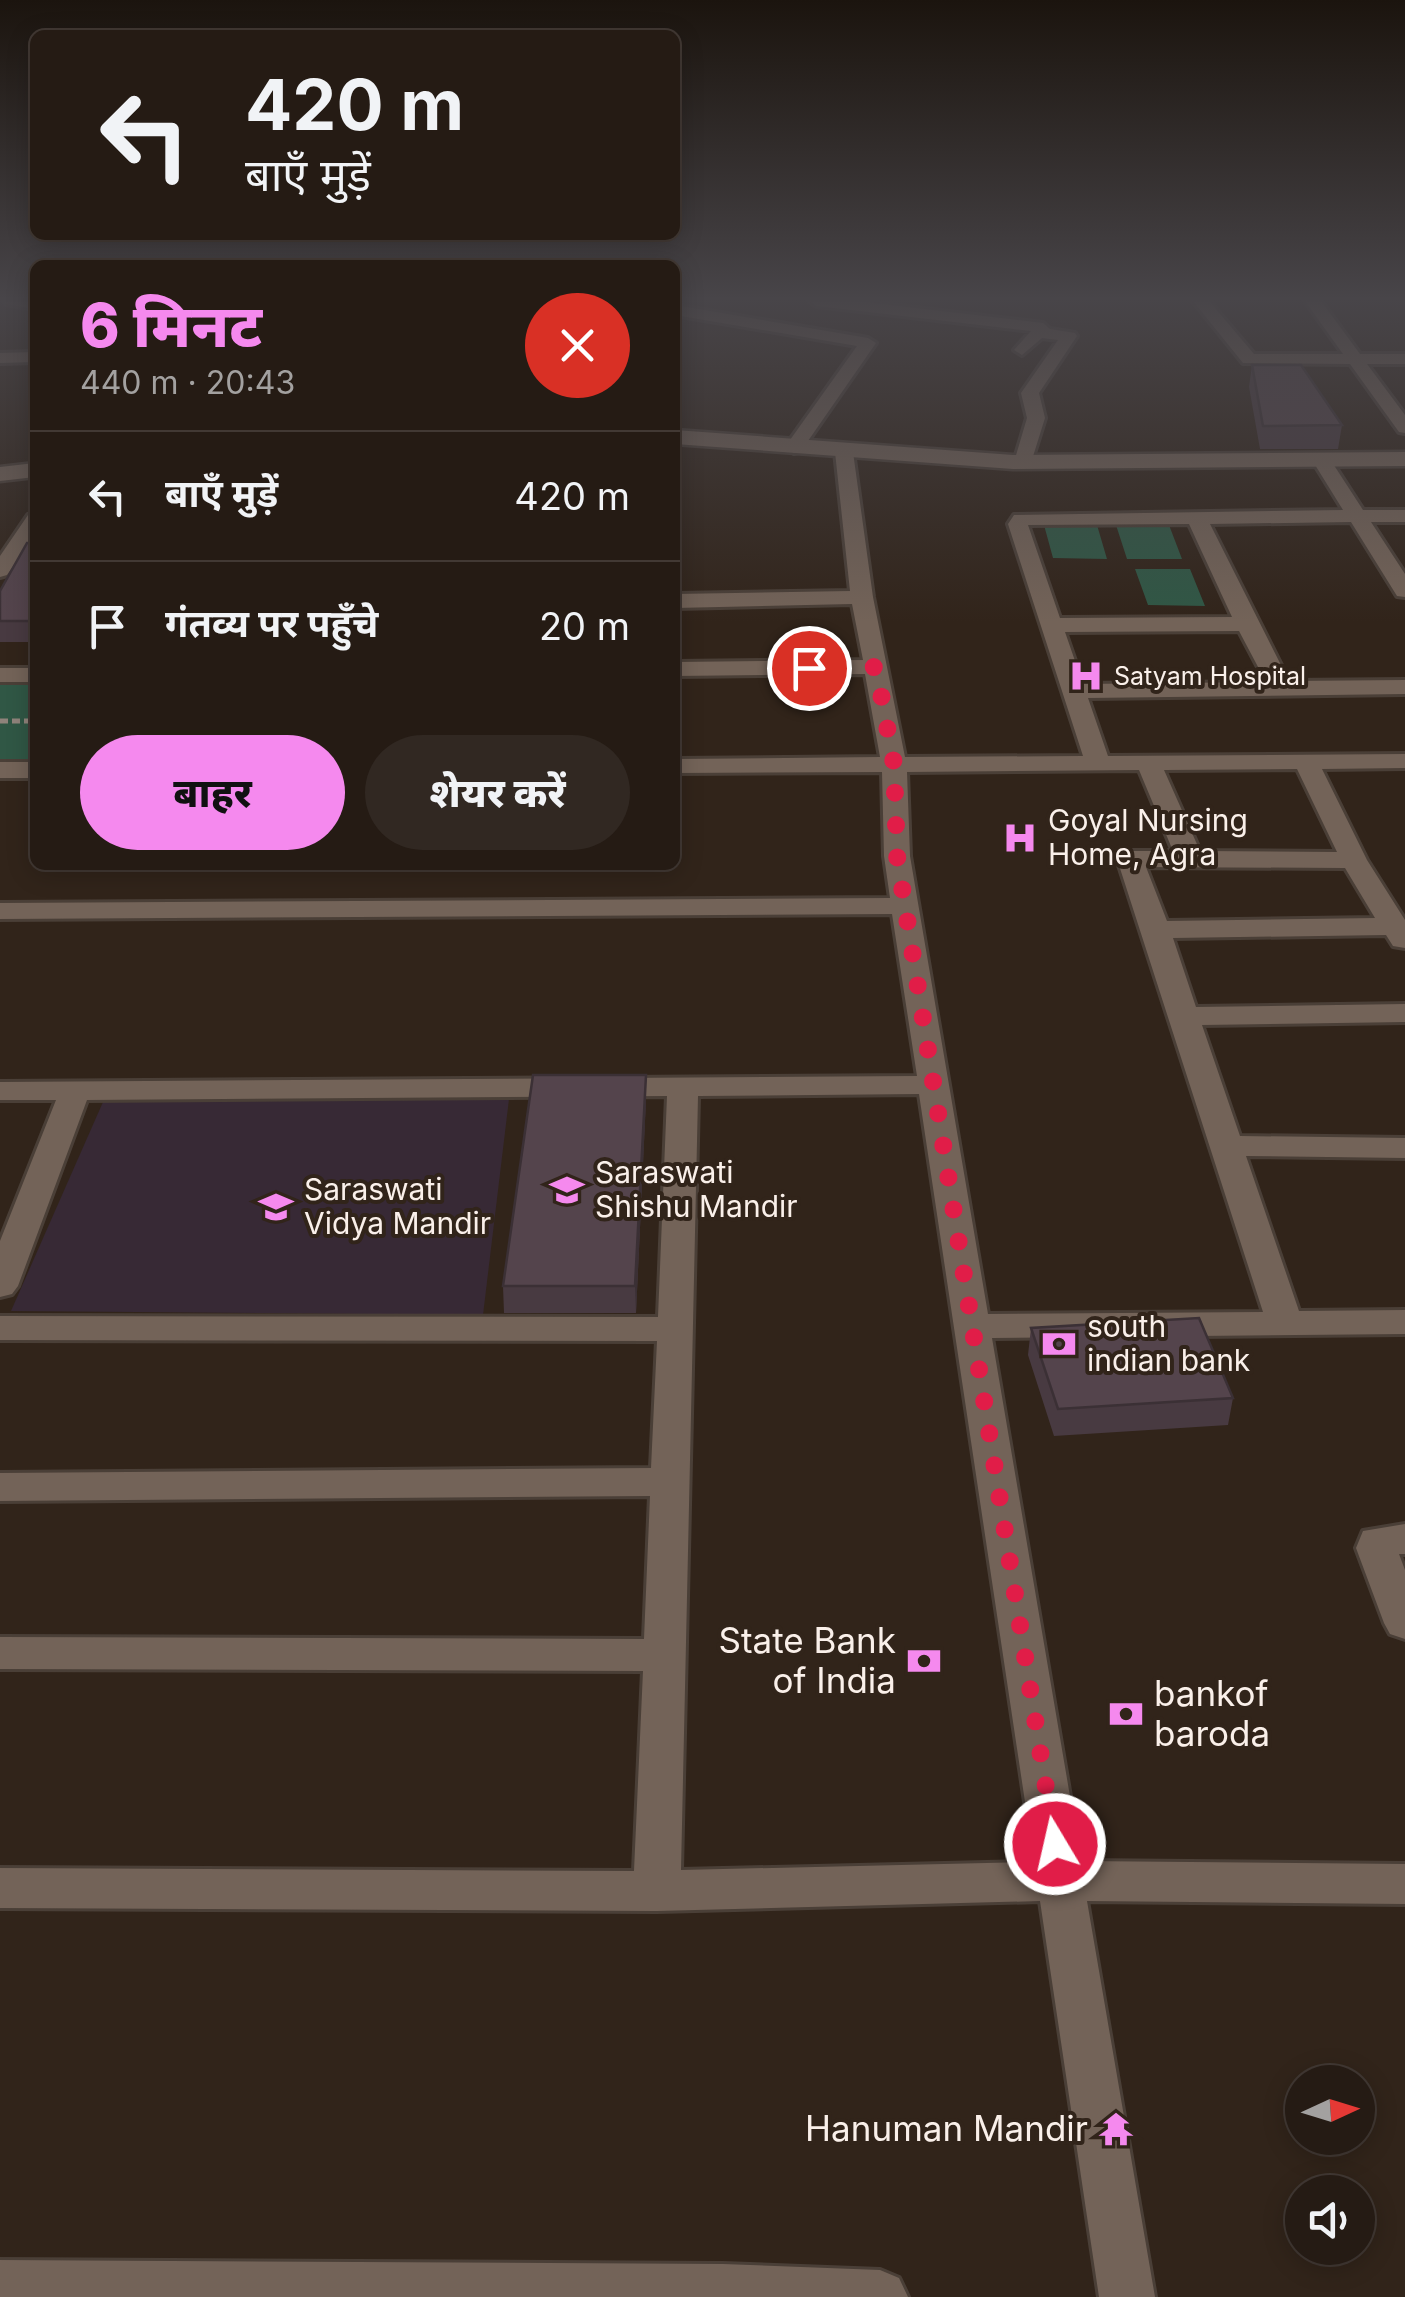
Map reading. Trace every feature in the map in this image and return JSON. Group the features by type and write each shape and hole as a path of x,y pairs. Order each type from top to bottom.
{"street":[{"path":"794,447 822,408"},
{"path":"1023,462 1036,418 1034,408"},
{"path":"680,437 1023,462 1405,459"},
{"path":"844,452 862,597 894,764 897,856 1127,2297"},
{"path":"1320,460 1405,591"},
{"path":"0,474 30,471"},
{"path":"1196,516 1246,624 1281,688"},
{"path":"1097,761 1018,524 1021,519 1405,516"},
{"path":"6,554 30,525"},
{"path":"680,601 862,597"},
{"path":"1050,625 1246,624"},
{"path":"680,669 876,667"},
{"path":"0,675 30,675"},
{"path":"1072,691 1405,687"},
{"path":"1304,760 1354,860 1400,935"},
{"path":"680,766 1405,760"},
{"path":"1147,761 1190,859"},
{"path":"0,770 30,770"},
{"path":"1286,1323 1186,1016 1130,860 1354,860"},
{"path":"0,911 905,906"},
{"path":"1156,930 1400,935"},
{"path":"1186,1016 1405,1013"},
{"path":"0,1091 934,1085"},
{"path":"657,1891 683,1086"},
{"path":"0,1286 74,1091"},
{"path":"1228,1146 1405,1148"},
{"path":"973,1326 1405,1322"},
{"path":"0,1328 675,1329"},
{"path":"0,1487 670,1482"},
{"path":"1405,1540 1383,1539 1377,1541 1376,1548 1405,1623"},
{"path":"0,1652 665,1655"},
{"path":"0,1888 657,1891 1061,1882 1405,1884"},
{"path":"0,2287 307,2293 723,2291 880,2297"}],"path":[{"path":"0,721 30,721"}],"shaded area":[{"name":"Saraswati Vidya Mandir","path":"509,1099 483,1315 11,1311 103,1102"}],"green space":[{"path":"1044,525 1097,525 1107,559 1053,558"},
{"path":"1116,525 1169,525 1182,559 1127,559"},
{"path":"1135,569 1190,569 1205,606 1148,605"},
{"path":"0,675 30,675 30,770 0,770"}],"building":[{"path":"1260,408 1331,408 1342,425 1263,426"},
{"path":"30,543 30,621 0,621 0,591"},
{"path":"533,1075 646,1075 635,1286 503,1286"},
{"path":"1199,1318 1233,1398 1058,1409 1031,1328"}],"place":[{"name":"Satyam Hospital","path":"1086,676"},
{"name":"Goyal Nursing Home, Agra","path":"1020,838"},
{"name":"Saraswati Shishu Mandir","path":"567,1190"},
{"name":"Saraswati Vidya Mandir","path":"276,1207"},
{"name":"south indian bank","path":"1059,1344"},
{"name":"State Bank of India","path":"924,1661"},
{"name":"bankof baroda","path":"1126,1714"},
{"name":"Hanuman Mandir","path":"1116,2129"}],"route":[{"path":"809,668 876,667 894,764 897,856 1055,1844"}]}
